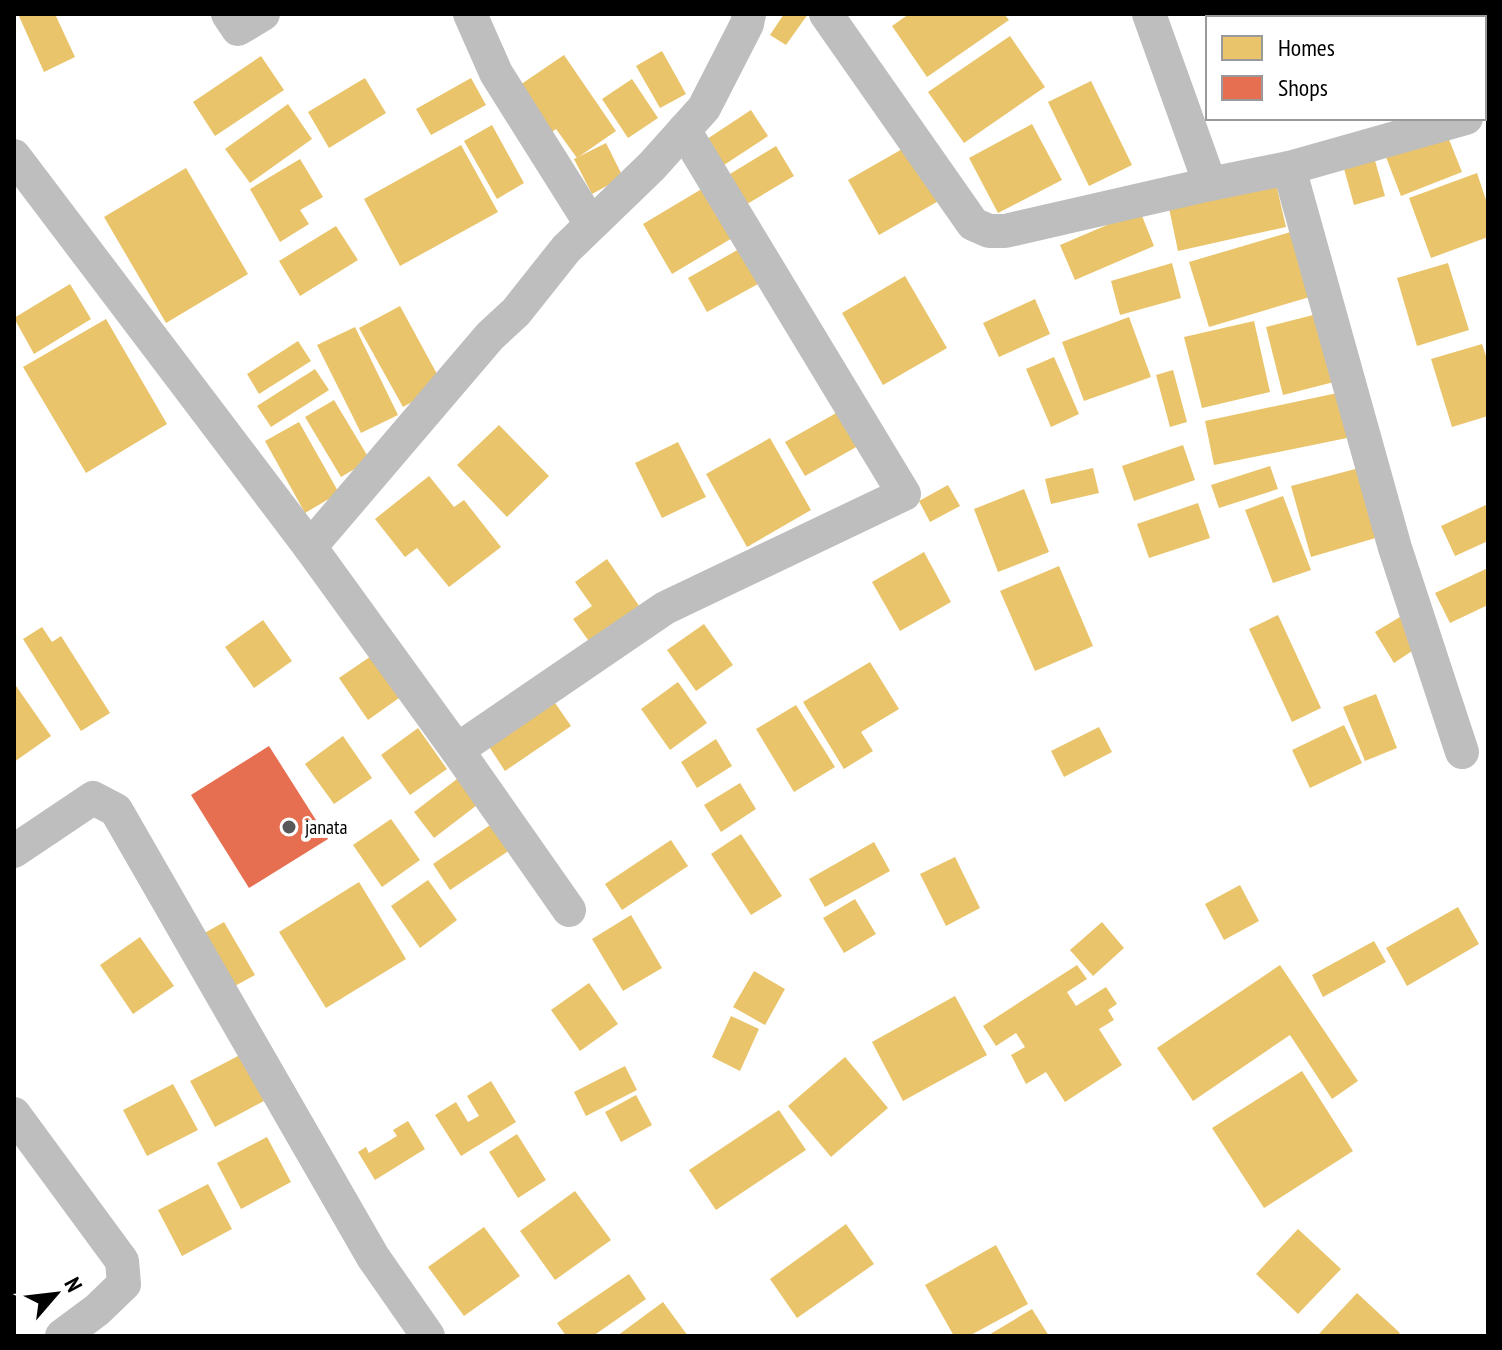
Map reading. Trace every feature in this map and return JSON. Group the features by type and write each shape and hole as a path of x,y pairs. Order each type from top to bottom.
{"street":[{"path":"228,14 238,29 263,14"},
{"path":"470,14 496,73 591,224"},
{"path":"310,547 490,336 516,312 566,249 652,166 704,108 747,24 749,14"},
{"path":"826,14 973,224 989,231 1005,231 1289,168 1459,120"},
{"path":"1149,14 1210,184"},
{"path":"457,750 665,608 904,494 684,130"},
{"path":"14,156 310,547 569,910"},
{"path":"1289,168 1395,548 1462,752"},
{"path":"14,851 93,798 116,810 373,1257 428,1336"},
{"path":"14,1114 122,1261 124,1284 97,1310 62,1336"}],"building: Homes":[{"path":"18,14 55,14 75,57 44,72"},
{"path":"784,14 808,14 786,45 770,35"},
{"path":"909,14 1004,14 1009,20 927,77 892,26"},
{"path":"1427,14 1428,16 1368,16"},
{"path":"1010,36 1045,87 964,143 928,92"},
{"path":"662,51 686,94 660,108 636,66"},
{"path":"1488,54 1488,104 1486,100"},
{"path":"564,55 616,131 577,158 556,129 549,134 517,87"},
{"path":"261,56 284,90 215,136 193,102"},
{"path":"365,78 386,113 329,148 308,112"},
{"path":"471,78 486,105 431,135 416,109"},
{"path":"632,79 658,118 628,138 602,99"},
{"path":"1091,81 1132,165 1089,186 1048,102"},
{"path":"288,104 312,139 250,183 225,149"},
{"path":"751,110 768,136 721,167 704,141"},
{"path":"1032,124 1062,180 998,213 969,158"},
{"path":"492,125 524,183 497,199 464,141"},
{"path":"1446,132 1462,172 1401,196 1386,157"},
{"path":"606,143 623,177 592,194 574,159"},
{"path":"911,144 942,199 879,235 848,180"},
{"path":"461,145 498,212 400,266 364,199"},
{"path":"776,146 794,176 742,207 725,177"},
{"path":"1374,157 1385,196 1354,205 1343,165"},
{"path":"300,159 323,197 300,210 309,224 280,242 250,189"},
{"path":"186,168 248,274 166,323 104,217"},
{"path":"1477,173 1488,206 1488,237 1431,258 1409,198"},
{"path":"710,184 739,234 672,274 643,224"},
{"path":"1276,184 1286,227 1178,251 1169,208"},
{"path":"1140,211 1154,246 1075,280 1060,245"},
{"path":"336,226 358,260 300,296 279,261"},
{"path":"1294,231 1313,296 1209,327 1189,262"},
{"path":"748,244 767,279 707,312 688,278"},
{"path":"1172,263 1181,298 1120,315 1111,281"},
{"path":"1448,263 1469,330 1417,346 1397,278"},
{"path":"905,276 947,348 883,385 842,313"},
{"path":"70,284 91,319 34,354 14,318"},
{"path":"1035,299 1050,334 999,357 983,323"},
{"path":"400,306 443,385 403,407 359,328"},
{"path":"1321,313 1338,381 1283,395 1266,327"},
{"path":"1129,317 1151,377 1084,401 1062,342"},
{"path":"106,319 167,424 86,473 23,367"},
{"path":"1254,321 1270,392 1202,408 1184,337"},
{"path":"355,327 398,415 361,433 317,345"},
{"path":"298,341 311,361 259,394 247,374"},
{"path":"1482,344 1488,362 1488,416 1452,427 1431,359"},
{"path":"1054,357 1079,414 1051,427 1026,369"},
{"path":"315,369 329,390 271,427 257,406"},
{"path":"1173,370 1187,422 1170,427 1156,375"},
{"path":"1342,392 1352,437 1214,465 1205,421"},
{"path":"334,400 370,460 341,477 305,417"},
{"path":"845,408 865,442 805,476 785,442"},
{"path":"299,422 339,493 305,513 265,441"},
{"path":"499,425 549,476 507,517 457,465"},
{"path":"770,438 811,510 747,547 706,474"},
{"path":"678,442 706,497 662,518 635,463"},
{"path":"1183,445 1195,480 1134,501 1122,466"},
{"path":"1270,466 1278,489 1219,508 1211,485"},
{"path":"1093,468 1099,493 1051,504 1045,479"},
{"path":"1359,468 1379,537 1311,557 1291,486"},
{"path":"429,476 454,507 464,500 501,547 449,587 417,548 405,557 375,519"},
{"path":"948,485 960,506 930,522 919,501"},
{"path":"1024,489 1049,552 998,572 974,509"},
{"path":"1283,496 1311,570 1273,583 1245,510"},
{"path":"1198,503 1210,538 1149,558 1137,524"},
{"path":"1488,504 1488,541 1455,556 1441,526"},
{"path":"924,552 951,602 900,631 872,582"},
{"path":"607,559 646,616 596,651 573,619 592,606 575,582"},
{"path":"1059,566 1093,646 1035,671 1000,591"},
{"path":"1488,568 1488,605 1450,623 1435,593"},
{"path":"1278,615 1321,708 1292,722 1249,629"},
{"path":"1400,617 1418,647 1394,663 1375,632"},
{"path":"263,620 292,661 254,688 225,647"},
{"path":"704,624 733,665 696,691 667,650"},
{"path":"42,627 52,642 61,636 110,713 81,731 23,639"},
{"path":"377,652 406,693 368,720 339,678"},
{"path":"870,662 899,709 861,732 873,751 844,769 803,702"},
{"path":"678,682 707,723 670,750 641,709"},
{"path":"14,683 51,736 14,762"},
{"path":"1376,694 1397,748 1365,761 1343,707"},
{"path":"553,700 571,726 505,771 488,745"},
{"path":"796,705 835,767 794,792 756,729"},
{"path":"1344,725 1362,763 1310,788 1292,750"},
{"path":"1099,727 1112,752 1064,777 1051,751"},
{"path":"418,728 447,769 410,795 381,755"},
{"path":"343,736 372,778 334,804 305,764"},
{"path":"716,739 732,766 697,788 681,762"},
{"path":"457,779 477,805 434,838 414,812"},
{"path":"740,783 756,809 721,832 704,805"},
{"path":"391,819 420,860 382,887 353,845"},
{"path":"499,819 516,846 450,890 433,864"},
{"path":"741,834 782,896 751,915 711,854"},
{"path":"671,840 688,866 622,910 605,884"},
{"path":"874,842 890,871 825,907 809,879"},
{"path":"955,857 980,908 946,926 920,874"},
{"path":"428,880 457,920 420,948 391,906"},
{"path":"359,882 406,959 326,1008 279,932"},
{"path":"1240,885 1259,921 1224,940 1205,904"},
{"path":"855,899 876,934 844,953 823,918"},
{"path":"1458,907 1479,944 1407,986 1386,948"},
{"path":"631,915 662,968 623,991 592,939"},
{"path":"224,922 255,975 224,992 194,939"},
{"path":"1102,922 1124,948 1093,976 1070,950"},
{"path":"140,937 174,986 133,1014 100,965"},
{"path":"1374,941 1386,962 1323,997 1312,975"},
{"path":"1077,965 1087,979 1067,992 1076,1006 1106,987 1117,1004 1108,1010 1114,1020 1099,1029 1122,1065 1065,1102 1046,1072 1026,1084 1011,1055 1025,1047 1016,1033 996,1046 983,1026"},
{"path":"1280,965 1358,1081 1332,1099 1290,1035 1193,1101 1157,1048"},
{"path":"754,971 785,989 765,1025 733,1007"},
{"path":"589,983 618,1024 580,1051 551,1010"},
{"path":"955,996 987,1055 903,1101 872,1042"},
{"path":"731,1016 759,1029 740,1071 712,1057"},
{"path":"240,1055 264,1101 215,1127 190,1081"},
{"path":"845,1057 888,1108 831,1157 788,1106"},
{"path":"625,1066 637,1090 586,1116 574,1092"},
{"path":"1302,1071 1353,1151 1264,1208 1212,1128"},
{"path":"491,1081 516,1122 461,1156 435,1115 456,1102 468,1122 479,1116 467,1096"},
{"path":"173,1084 198,1130 147,1156 123,1110"},
{"path":"636,1095 652,1125 621,1142 605,1112"},
{"path":"779,1110 806,1150 716,1210 689,1170"},
{"path":"408,1121 425,1149 375,1180 358,1152 366,1147 369,1153 397,1136 393,1130"},
{"path":"517,1134 546,1180 518,1198 489,1152"},
{"path":"267,1137 291,1182 241,1209 217,1163"},
{"path":"208,1184 232,1229 182,1256 158,1210"},
{"path":"575,1191 611,1240 555,1280 520,1231"},
{"path":"846,1224 874,1264 797,1318 770,1279"},
{"path":"484,1227 520,1276 464,1316 428,1267"},
{"path":"1298,1229 1341,1269 1298,1314 1256,1274"},
{"path":"996,1245 1028,1304 969,1336 954,1336 925,1285"},
{"path":"629,1274 646,1299 593,1336 566,1336 557,1323"},
{"path":"1357,1293 1400,1333 1397,1336 1317,1336"},
{"path":"663,1302 688,1336 617,1336"},
{"path":"1032,1309 1049,1336 987,1336"}],"building: Shops":[{"path":"269,746 328,839 249,888 191,795"}],"place":[{"name":"janata","path":"289,827"}]}
